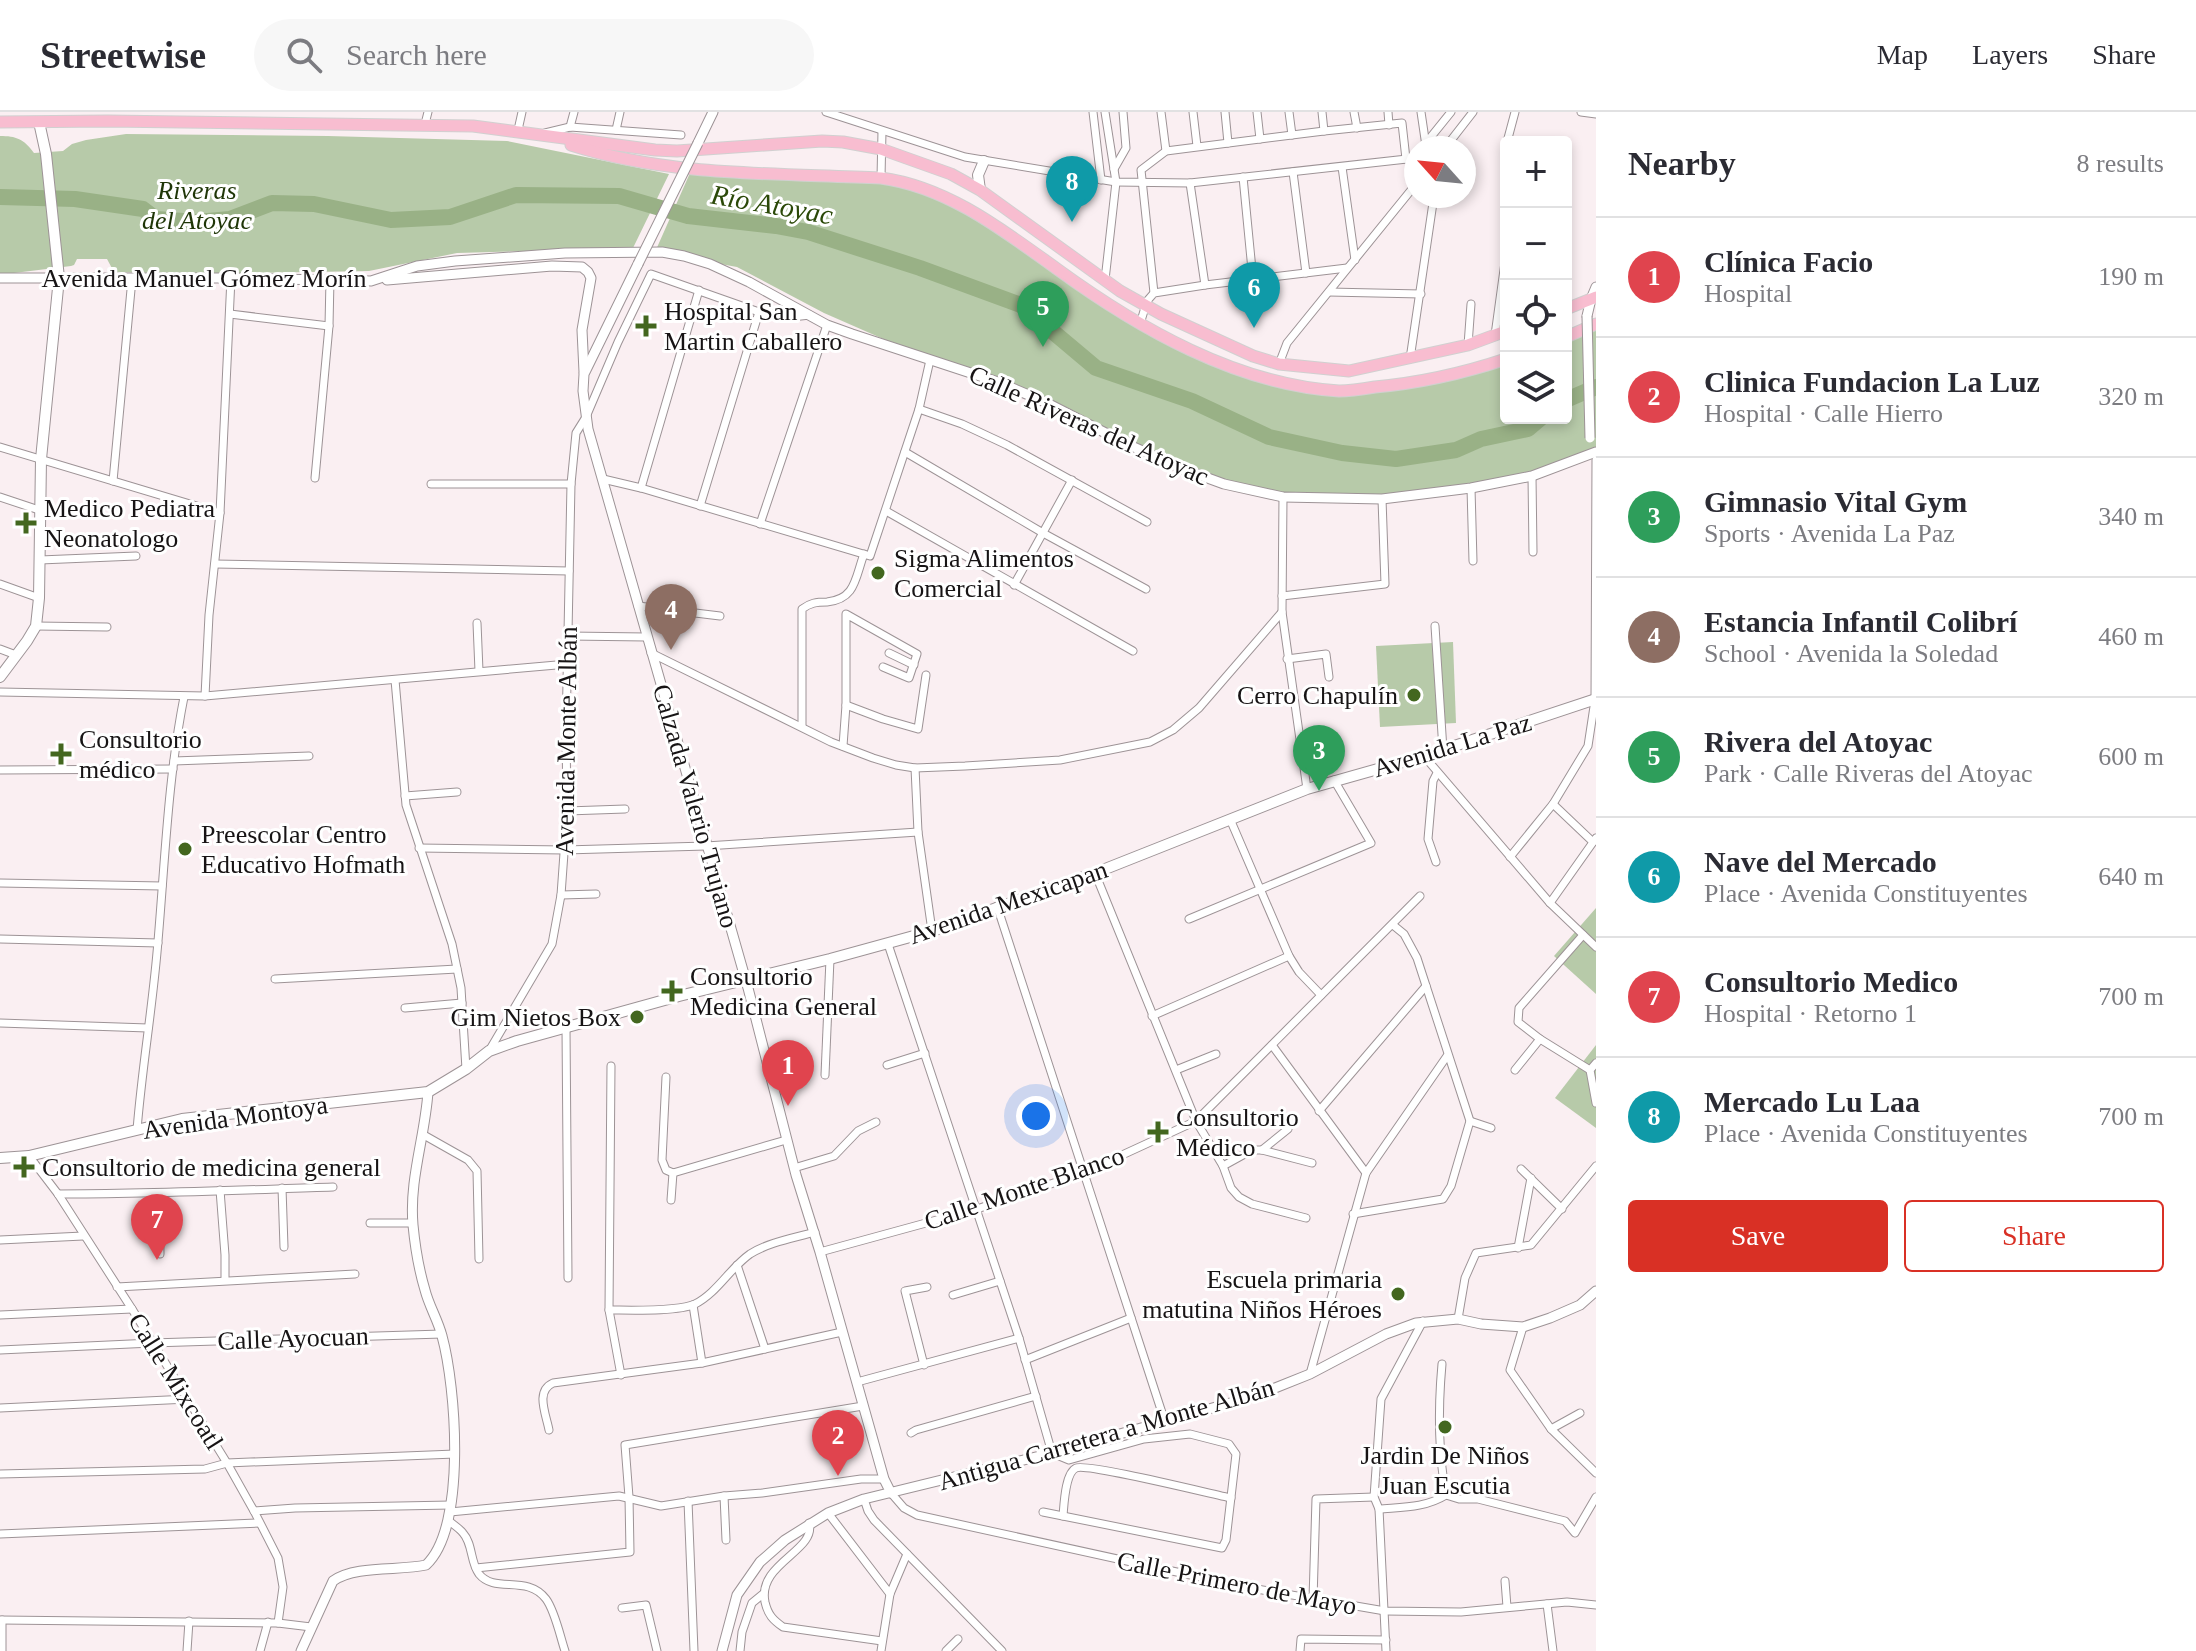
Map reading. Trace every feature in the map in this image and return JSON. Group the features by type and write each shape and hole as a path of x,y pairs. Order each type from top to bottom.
{"main road":[{"path":"0,122 39,117 109,116 426,118 630,148 677,151 822,141 863,145 951,174 980,190 1146,306 1253,356 1279,364 1349,371 1468,345 1500,333"},
{"path":"0,677 36,626 39,598 41,459 59,272 39,117"},
{"path":"557,138 601,154 671,167 881,178 910,183 951,200 997,226 1098,299 1140,325 1242,373 1300,386 1342,391 1432,379 1500,361"},
{"path":"980,190 978,175 984,161"},
{"path":"1098,299 1105,280"},
{"path":"1572,307 1593,298"},
{"path":"1572,333 1592,320"},
{"name":"Avenida La Paz","path":"1307,789 1424,756 1596,700"},
{"name":"Avenida Mexicapan","path":"489,1051 679,996 932,931 1095,873 1307,789"},
{"path":"466,1069 489,1051"},
{"name":"Avenida Montoya","path":"0,1158 29,1156 182,1119 428,1092 466,1069"}],"street":[{"path":"518,130 522,112"},
{"path":"570,127 574,112"},
{"path":"616,130 620,112"},
{"name":"Calzada Valerio Trujano","path":"713,112 584,374 586,417 745,980 786,1140 884,1479 891,1493"},
{"path":"826,112 965,157 1116,182 1190,183 1404,159"},
{"path":"1093,112 1101,180"},
{"path":"1105,112 1116,182 1105,280"},
{"path":"1114,169 1126,148 1123,112"},
{"path":"1161,112 1166,151"},
{"path":"1193,112 1197,146"},
{"path":"1225,112 1228,143"},
{"path":"1257,112 1260,139"},
{"path":"1289,112 1292,135"},
{"path":"1322,112 1324,131"},
{"path":"1354,112 1357,128"},
{"path":"1388,112 1389,125"},
{"path":"1433,136 1451,112"},
{"path":"1454,136 1473,112"},
{"path":"1509,136 1515,112"},
{"path":"1581,112 1596,114"},
{"path":"1140,325 1154,293 1141,170 1166,151 1389,125 1422,116 1425,136"},
{"path":"1402,123 1404,141"},
{"path":"540,134 570,127 681,135"},
{"path":"881,178 882,131"},
{"path":"1342,167 1355,260"},
{"path":"1293,172 1306,273"},
{"path":"1243,177 1253,280"},
{"path":"1190,183 1205,285"},
{"path":"1279,364 1287,343 1404,199"},
{"path":"1410,359 1432,208"},
{"name":"Avenida Manuel Gómez Morín","path":"0,278 59,272 132,279 371,281 417,266 455,261 565,253 645,252"},
{"name":"Calle Riveras del Atoyac","path":"645,252 684,256 710,264 827,325 998,382 1183,469 1224,484 1283,497 1382,499 1471,488 1532,476 1594,457"},
{"path":"371,281 552,266 582,267 591,278 582,330 584,374"},
{"path":"1154,293 1347,268"},
{"name":"Avenida Monte Albán","path":"489,1051 552,944 561,895 567,811 571,484 576,433 651,274 699,290"},
{"path":"205,696 220,513 231,278"},
{"path":"113,481 132,279"},
{"path":"315,478 329,326 330,279"},
{"path":"1510,857 1553,804 1588,746 1596,700 1594,457 1590,438 1592,320 1596,287"},
{"path":"641,488 699,290 759,312 792,317 810,315"},
{"path":"1329,292 1421,294"},
{"path":"1468,345 1471,304"},
{"path":"700,506 759,312"},
{"path":"230,314 329,326"},
{"path":"760,524 827,325"},
{"path":"802,726 802,609 811,603 837,601 847,597 851,591 886,511 919,409 930,360"},
{"path":"919,409 1007,445 1147,522"},
{"path":"0,447 220,513"},
{"path":"905,452 1146,589"},
{"path":"1532,476 1533,552"},
{"path":"603,479 867,555"},
{"path":"1014,585 1072,480"},
{"path":"431,484 571,484"},
{"path":"1471,488 1473,561"},
{"path":"0,497 39,510"},
{"path":"1283,497 1282,612 1307,789"},
{"path":"1282,596 1385,584 1382,499"},
{"path":"886,511 1133,651"},
{"path":"40,560 136,556"},
{"path":"215,564 569,571"},
{"path":"0,584 39,598"},
{"path":"638,606 720,616"},
{"path":"651,653 843,746 884,762 915,768 1060,760 1150,742 1173,730 1199,708 1282,612"},
{"path":"843,746 846,614 917,654 909,678 883,667"},
{"path":"477,623 479,671"},
{"path":"36,626 107,627"},
{"path":"1435,626 1443,750"},
{"path":"568,636 646,637"},
{"path":"0,649 16,655"},
{"path":"889,653 914,665"},
{"path":"1287,659 1326,654 1329,677"},
{"path":"0,692 205,696 568,664"},
{"path":"846,705 918,729 926,675"},
{"path":"395,680 405,796 452,944 462,1003 466,1069"},
{"path":"137,1130 158,943 173,765 184,697"},
{"path":"1588,746 1596,752"},
{"path":"0,770 173,765 309,756"},
{"path":"1424,756 1550,903 1596,947"},
{"path":"915,768 918,832 932,931"},
{"path":"1436,862 1428,839 1433,781 1437,773"},
{"path":"1189,919 1371,843 1334,780"},
{"path":"405,796 457,792"},
{"path":"1550,903 1594,840 1553,804"},
{"path":"567,811 625,809"},
{"path":"1230,819 1289,956 1299,972 1321,995"},
{"path":"419,848 565,850 706,846 918,832"},
{"path":"1095,873 1196,1121 1223,1166 1231,1188 1252,1204 1306,1218"},
{"path":"0,883 162,886"},
{"path":"561,895 596,894"},
{"name":"Calle Monte Blanco","path":"820,1252 977,1209 1083,1173 1196,1121 1420,896"},
{"path":"997,906 1165,1422"},
{"path":"1353,1214 1443,1199 1451,1186 1470,1121 1417,958 1404,934 1393,925"},
{"path":"1583,935 1519,1008 1518,1022 1540,1039 1593,1066 1596,1103"},
{"path":"0,939 158,943"},
{"path":"888,944 1019,1338 1052,1453 1069,1460 1144,1439 1190,1434 1229,1444 1236,1454 1226,1540 1222,1548 1043,1512"},
{"path":"1152,1016 1289,956"},
{"path":"825,1075 830,959"},
{"path":"275,979 457,969"},
{"path":"1319,1111 1426,986"},
{"path":"405,1008 462,1003"},
{"path":"0,1023 148,1028"},
{"path":"566,1028 568,1278"},
{"path":"1515,1070 1540,1039"},
{"path":"1272,1045 1366,1173"},
{"path":"887,1065 925,1053"},
{"path":"1176,1070 1216,1054"},
{"path":"1310,1374 1366,1173 1447,1056"},
{"path":"611,1066 609,1310 621,1375"},
{"path":"666,1077 662,1160 666,1170 673,1173 786,1140"},
{"path":"301,1651 333,1581 355,1572 426,1565 439,1549 450,1513 455,1454 448,1364 442,1334 425,1291 413,1223 412,1184 428,1092"},
{"path":"1470,1121 1491,1128"},
{"path":"794,1168 834,1156 858,1131 876,1122"},
{"path":"1262,1150 1288,1129"},
{"path":"422,1134 468,1160 477,1171 479,1259"},
{"path":"1223,1166 1252,1150 1312,1163"},
{"name":"Calle Mixcoatl","path":"29,1156 58,1194 188,1399 227,1463 278,1558 283,1587 273,1622 260,1651"},
{"path":"1458,1319 1465,1278 1476,1253 1531,1245 1596,1166"},
{"path":"1521,1169 1562,1209"},
{"path":"671,1200 673,1173"},
{"path":"1518,1248 1531,1178"},
{"path":"58,1194 159,1194 333,1187"},
{"path":"282,1188 284,1247"},
{"path":"220,1190 225,1280"},
{"path":"159,1194 160,1254"},
{"path":"370,1223 413,1223"},
{"path":"609,1310 693,1305 752,1253 815,1232"},
{"path":"0,1240 83,1236"},
{"path":"737,1265 765,1349"},
{"path":"117,1287 355,1274"},
{"path":"953,1295 1000,1281"},
{"path":"924,1365 905,1291 927,1287"},
{"name":"Antigua Carretera a Monte Albán","path":"722,1651 737,1595 760,1562 809,1523 828,1513 864,1499 1052,1453 1255,1396 1310,1374 1386,1334 1423,1321 1458,1319 1523,1327 1580,1305 1596,1291"},
{"path":"693,1305 702,1363"},
{"path":"0,1315 132,1309"},
{"path":"1025,1360 1131,1318"},
{"path":"1386,1651 1379,1509 1374,1497 1381,1399 1423,1321"},
{"path":"1523,1327 1510,1370 1551,1429 1596,1473"},
{"path":"549,1430 543,1398 547,1385 702,1363 842,1332"},
{"name":"Calle Ayocuan","path":"0,1350 442,1334"},
{"path":"857,1382 1019,1338"},
{"path":"1442,1364 1439,1410 1441,1469 1446,1495"},
{"path":"914,1431 1036,1396"},
{"path":"0,1408 188,1399"},
{"path":"476,1568 630,1552 625,1445 863,1406"},
{"path":"1551,1429 1580,1413"},
{"path":"0,1474 205,1469 227,1463 455,1454"},
{"path":"1063,1516 1069,1477 1072,1470 1077,1468 1091,1468 1231,1498"},
{"path":"254,1511 295,1508 450,1513 619,1496 661,1506 861,1479 884,1479"},
{"name":"Calle Primero de Mayo","path":"891,1493 904,1508 917,1515 1313,1600 1385,1611 1443,1613 1567,1602 1596,1605"},
{"path":"1379,1509 1422,1506 1446,1495"},
{"path":"1446,1495 1478,1499 1565,1521 1575,1533 1596,1497"},
{"path":"724,1496 726,1540"},
{"path":"1313,1600 1316,1499 1374,1497"},
{"path":"864,1499 874,1520 1002,1651"},
{"path":"688,1501 694,1651"},
{"path":"450,1513 465,1534 480,1576 491,1582 526,1585 539,1591 551,1606 565,1651"},
{"path":"828,1513 890,1594"},
{"path":"0,1534 259,1523"},
{"path":"740,1651 742,1632 752,1603 763,1594 771,1574 809,1537 809,1523"},
{"path":"881,1651 890,1594 907,1554"},
{"path":"1505,1581 1507,1607"},
{"path":"763,1594 773,1620 783,1627 882,1641"},
{"path":"1547,1604 1553,1651"},
{"path":"622,1608 646,1605 657,1651"},
{"path":"2,1651 1,1620 273,1622 311,1627"},
{"path":"187,1651 189,1621"},
{"path":"946,1651 958,1639"},
{"path":"1300,1651 1301,1639 1386,1640"}],"green space":[{"name":"Riveras del Atoyac","path":"126,134 507,141 669,174 633,248 457,253 369,271 114,272 107,259 77,259 71,266 0,273 0,136 19,139 34,153 63,151 72,144 86,140"},
{"path":"690,173 910,183 997,226 1098,299 1243,373 1342,391 1500,359 1500,424 1572,424 1572,333 1596,324 1596,452 1532,476 1382,499 1283,497 1183,469 1045,402 929,359 824,313 737,267 655,252"},
{"path":"1453,642 1456,723 1380,727 1376,646"},
{"path":"1596,908 1596,994 1554,956"},
{"path":"1596,1045 1596,1128 1555,1098"}],"waterway":[{"name":"Río Atoyac","path":"0,197 75,199 143,209 156,219 197,222 230,219 272,203 314,204 391,220 450,217 516,195 619,196 688,216 808,232 1021,305 1096,368 1192,401 1269,437 1342,453 1396,459 1456,450 1481,439 1528,429 1534,424"},
{"name":"Río Atoyac","path":"1572,397 1596,387"}],"place":[{"name":"Mercado Lu Laa","path":"1072,222"},
{"name":"Hospital San Martin Caballero","path":"646,326"},
{"name":"Nave del Mercado","path":"1254,328"},
{"name":"Rivera del Atoyac","path":"1043,347"},
{"name":"Medico Pediatra Neonatologo","path":"26,523"},
{"name":"Sigma Alimentos Comercial","path":"878,573"},
{"name":"Estancia Infantil Colibrí","path":"671,650"},
{"name":"Cerro Chapulín","path":"1414,695"},
{"name":"Consultorio médico","path":"61,754"},
{"name":"Gimnasio Vital Gym","path":"1319,791"},
{"name":"Preescolar Centro Educativo Hofmath","path":"185,849"},
{"name":"Consultorio Medicina General","path":"672,991"},
{"name":"Gim Nietos Box","path":"637,1017"},
{"name":"Clínica Facio","path":"788,1106"},
{"name":"Consultorio Médico","path":"1158,1132"},
{"name":"Consultorio de medicina general","path":"24,1167"},
{"name":"Consultorio Medico","path":"157,1260"},
{"name":"Escuela primaria matutina Niños Héroes","path":"1398,1294"},
{"name":"Jardin De Niños Juan Escutia","path":"1445,1427"},
{"name":"Clinica Fundacion La Luz","path":"838,1476"}]}
